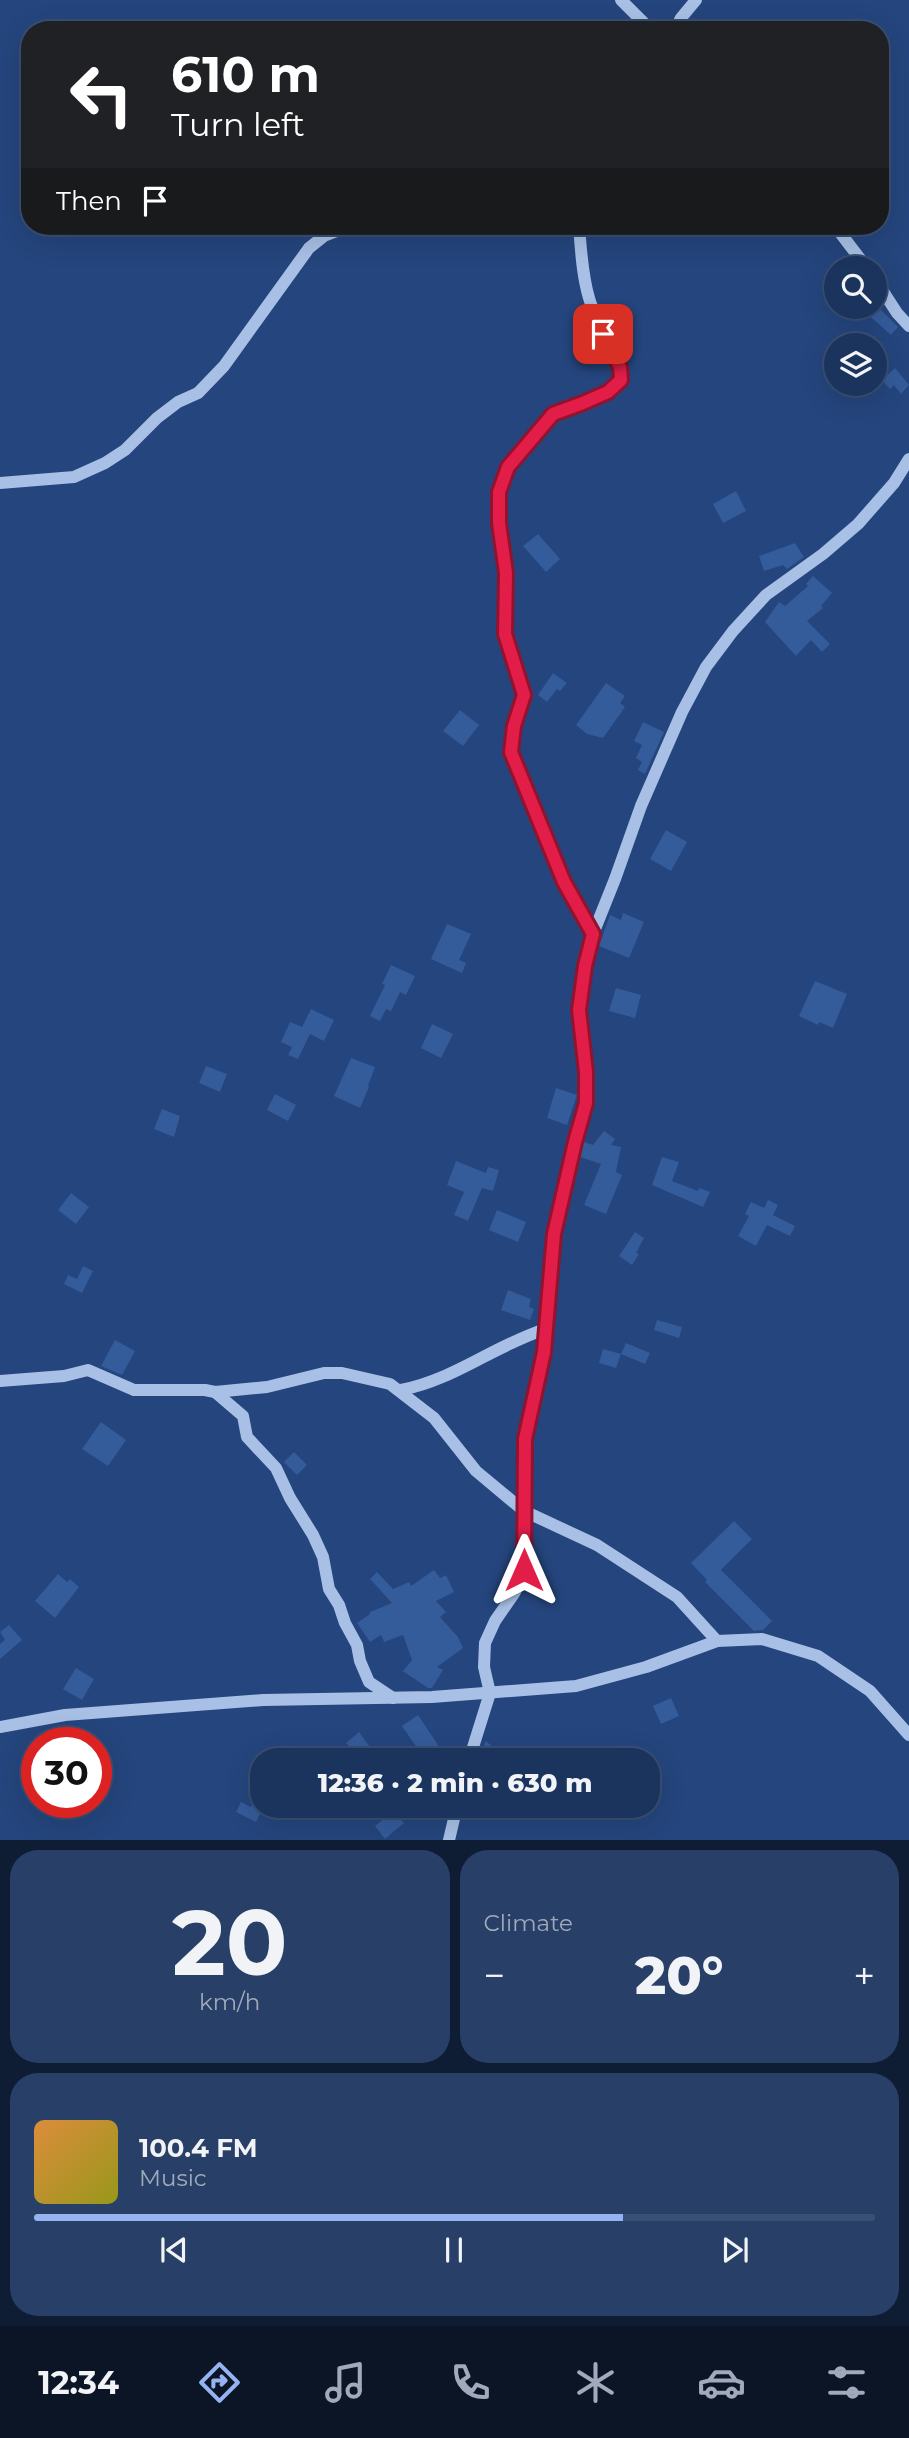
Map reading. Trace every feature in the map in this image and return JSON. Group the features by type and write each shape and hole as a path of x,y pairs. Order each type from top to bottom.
{"street":[{"path":"621,0 642,21"},
{"path":"680,21 696,0"},
{"path":"0,483 74,477 105,463 125,450 157,418 178,402 198,393 224,366 309,248 327,235"},
{"path":"580,235 589,299 620,367 621,380 608,392 553,414 534,435 508,467 499,492 499,523 506,573 505,634 524,695 514,726 511,752 564,882 593,934"},
{"path":"842,235 858,256"},
{"path":"887,298 909,326"},
{"path":"473,1748 490,1693 484,1667 485,1643 524,1570 525,1439 544,1352 554,1234 586,1103 586,1072 579,1010 593,934 640,806 682,712 706,667 733,631 766,595 823,554 858,524 894,483 909,459"},
{"path":"401,1390 426,1385 527,1335 546,1329"},
{"path":"0,1381 64,1376 88,1370 134,1390 215,1392 267,1387 324,1374 342,1373 390,1384 434,1418 476,1471 524,1511 597,1545 677,1597 717,1641"},
{"path":"215,1392 243,1416 247,1437 276,1468 323,1557 329,1589 357,1645 369,1682 393,1698"},
{"path":"0,1727 65,1716 262,1700 393,1698 576,1686 646,1667 717,1641 762,1639 818,1656 870,1691 909,1735"},
{"path":"449,1839 454,1818"}],"building":[{"path":"887,316 898,327 891,335 873,319 887,319"},
{"path":"895,368 909,385 901,394 894,385 890,389 887,386 887,375"},
{"path":"736,491 746,511 723,523 713,504"},
{"path":"538,534 560,559 546,572 523,546"},
{"path":"795,543 804,557 787,569 783,565 764,571 759,556"},
{"path":"813,576 832,593 821,606 823,608 807,621 830,644 822,652 811,640 796,656 765,622 779,602 785,606 808,586 806,584"},
{"path":"553,673 567,683 560,691 557,689 547,702 538,695"},
{"path":"606,683 625,696 620,703 625,707 603,738 587,734 576,725"},
{"path":"460,710 479,725 463,746 443,731"},
{"path":"643,722 664,732 645,774 638,770 642,762 636,758 642,745 634,741"},
{"path":"666,830 687,842 671,871 650,859"},
{"path":"623,913 644,922 629,958 599,946 610,915 621,920"},
{"path":"447,924 471,934 459,960 466,963 462,973 431,959"},
{"path":"391,965 415,976 406,995 400,992 391,1011 386,1009 380,1021 370,1016"},
{"path":"815,981 847,994 833,1028 819,1022 818,1025 799,1016"},
{"path":"616,988 641,995 635,1018 609,1011"},
{"path":"311,1009 334,1020 324,1041 310,1034 298,1059 288,1055 292,1047 281,1042 290,1022 302,1027"},
{"path":"432,1024 453,1034 441,1058 421,1048"},
{"path":"351,1058 375,1067 360,1108 334,1096"},
{"path":"206,1066 227,1074 220,1092 199,1083"},
{"path":"556,1088 577,1095 567,1125 547,1118"},
{"path":"275,1094 296,1105 288,1121 267,1110"},
{"path":"162,1109 180,1116 174,1137 154,1129"},
{"path":"604,1131 615,1139 611,1145 621,1147 616,1172 622,1175 606,1214 584,1205 601,1164 580,1157 584,1142 593,1145"},
{"path":"662,1157 679,1162 672,1181 698,1191 699,1188 710,1192 703,1207 652,1185"},
{"path":"456,1161 486,1173 488,1167 499,1170 493,1191 482,1188 468,1221 454,1215 464,1192 447,1185"},
{"path":"71,1193 89,1207 76,1224 58,1210"},
{"path":"768,1200 778,1205 773,1215 795,1226 790,1236 767,1225 756,1246 738,1236 749,1216 745,1214 751,1202 764,1208"},
{"path":"497,1210 526,1222 518,1242 489,1230"},
{"path":"635,1232 644,1238 632,1265 619,1256"},
{"path":"83,1266 93,1271 82,1293 64,1284 68,1275 77,1279"},
{"path":"508,1290 531,1299 529,1307 534,1309 530,1320 501,1310"},
{"path":"657,1320 682,1327 679,1338 654,1330"},
{"path":"115,1340 135,1351 122,1375 101,1366"},
{"path":"626,1343 650,1353 645,1364 621,1354"},
{"path":"603,1349 621,1354 616,1368 599,1363"},
{"path":"101,1422 126,1440 108,1466 82,1449"},
{"path":"294,1452 307,1465 297,1475 284,1462"},
{"path":"734,1521 752,1539 721,1570 772,1621 763,1630 754,1631 705,1582 707,1580 691,1563"},
{"path":"434,1570 440,1578 446,1575 454,1592 436,1601 446,1612 440,1617 458,1637 463,1648 437,1667 443,1670 432,1688 428,1688 403,1671 412,1660 403,1635 384,1642 381,1635 370,1642 357,1623 370,1612 392,1603 370,1579 377,1572 393,1589 409,1582 411,1586"},
{"path":"58,1574 79,1587 55,1618 35,1601"},
{"path":"9,1625 22,1640 0,1659 0,1644 5,1640 0,1632"},
{"path":"76,1668 94,1679 82,1700 63,1689"},
{"path":"671,1698 679,1716 661,1724 653,1706"},
{"path":"418,1715 440,1748 417,1748 402,1726"},
{"path":"359,1732 370,1747 350,1748 346,1743"},
{"path":"486,1741 494,1748 483,1748"},
{"path":"241,1802 250,1806 250,1818 258,1818 256,1822 236,1812"},
{"path":"385,1818 399,1818 404,1823 385,1839 375,1826"}],"route":[{"path":"524,1570 525,1439 544,1352 554,1234 586,1103 586,1072 579,1010 593,934 564,882 511,752 514,726 524,695 505,634 506,573 499,523 499,492 508,467 553,414 608,392 621,380 620,367 603,334"}]}
